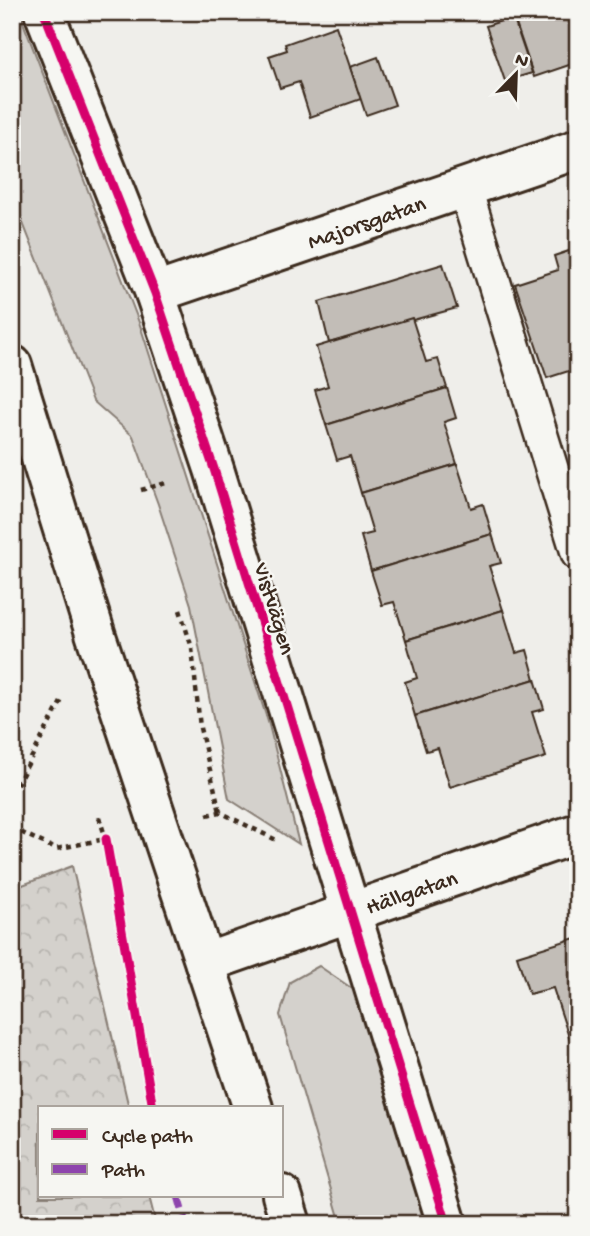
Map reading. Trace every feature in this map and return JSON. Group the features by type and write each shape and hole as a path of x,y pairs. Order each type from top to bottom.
{"street":[{"name":"Vistvägen","path":"44,12 155,293 214,469 446,1224"},
{"name":"Majorsgatan","path":"155,293 578,149"},
{"path":"12,365 96,636 252,1106"},
{"name":"Hällgatan","path":"205,963 578,833"},
{"path":"283,1198 291,1224"}],"lane":[{"path":"465,188 578,554"}],"path":[{"path":"180,610 192,648 200,728 220,812"},
{"path":"12,794 96,636"}],"green space":[{"path":"12,12 19,12 140,325 269,725 299,844 229,799 191,605 158,504 133,436 93,401 12,195"},
{"path":"72,866 129,1106 38,1106 38,1198 150,1198 156,1224 12,1224 12,889"},
{"path":"319,966 354,990 430,1224 341,1224 280,1015 290,982"}],"building":[{"path":"512,12 578,12 578,62 534,77"},
{"path":"513,17 532,73 505,81 486,26"},
{"path":"336,26 361,99 310,117 299,82 280,88 269,56 287,50 285,44"},
{"path":"378,57 395,105 366,115 350,67"},
{"path":"578,248 578,368 547,378 515,284 558,270 554,256"},
{"path":"443,264 457,308 329,343 319,302"},
{"path":"412,318 426,362 438,359 447,388 326,425 315,390 328,386 316,347"},
{"path":"447,388 456,418 444,422 457,464 361,493 350,456 337,460 326,425"},
{"path":"457,464 471,508 483,504 492,534 371,571 361,536 373,533 361,493"},
{"path":"492,534 501,563 489,566 503,610 406,640 394,602 382,605 371,571"},
{"path":"503,610 516,653 527,650 535,679 415,716 405,682 417,678 406,640"},
{"path":"535,679 544,709 532,712 546,757 450,787 438,748 426,751 415,716"},
{"path":"578,937 578,1065 553,988 529,994 517,956"}],"marked path":[{"path":"179,1198 186,1224"}],"cycle path":[{"path":"44,12 155,293 214,469 447,1224"},
{"path":"106,839 153,1106"}]}
